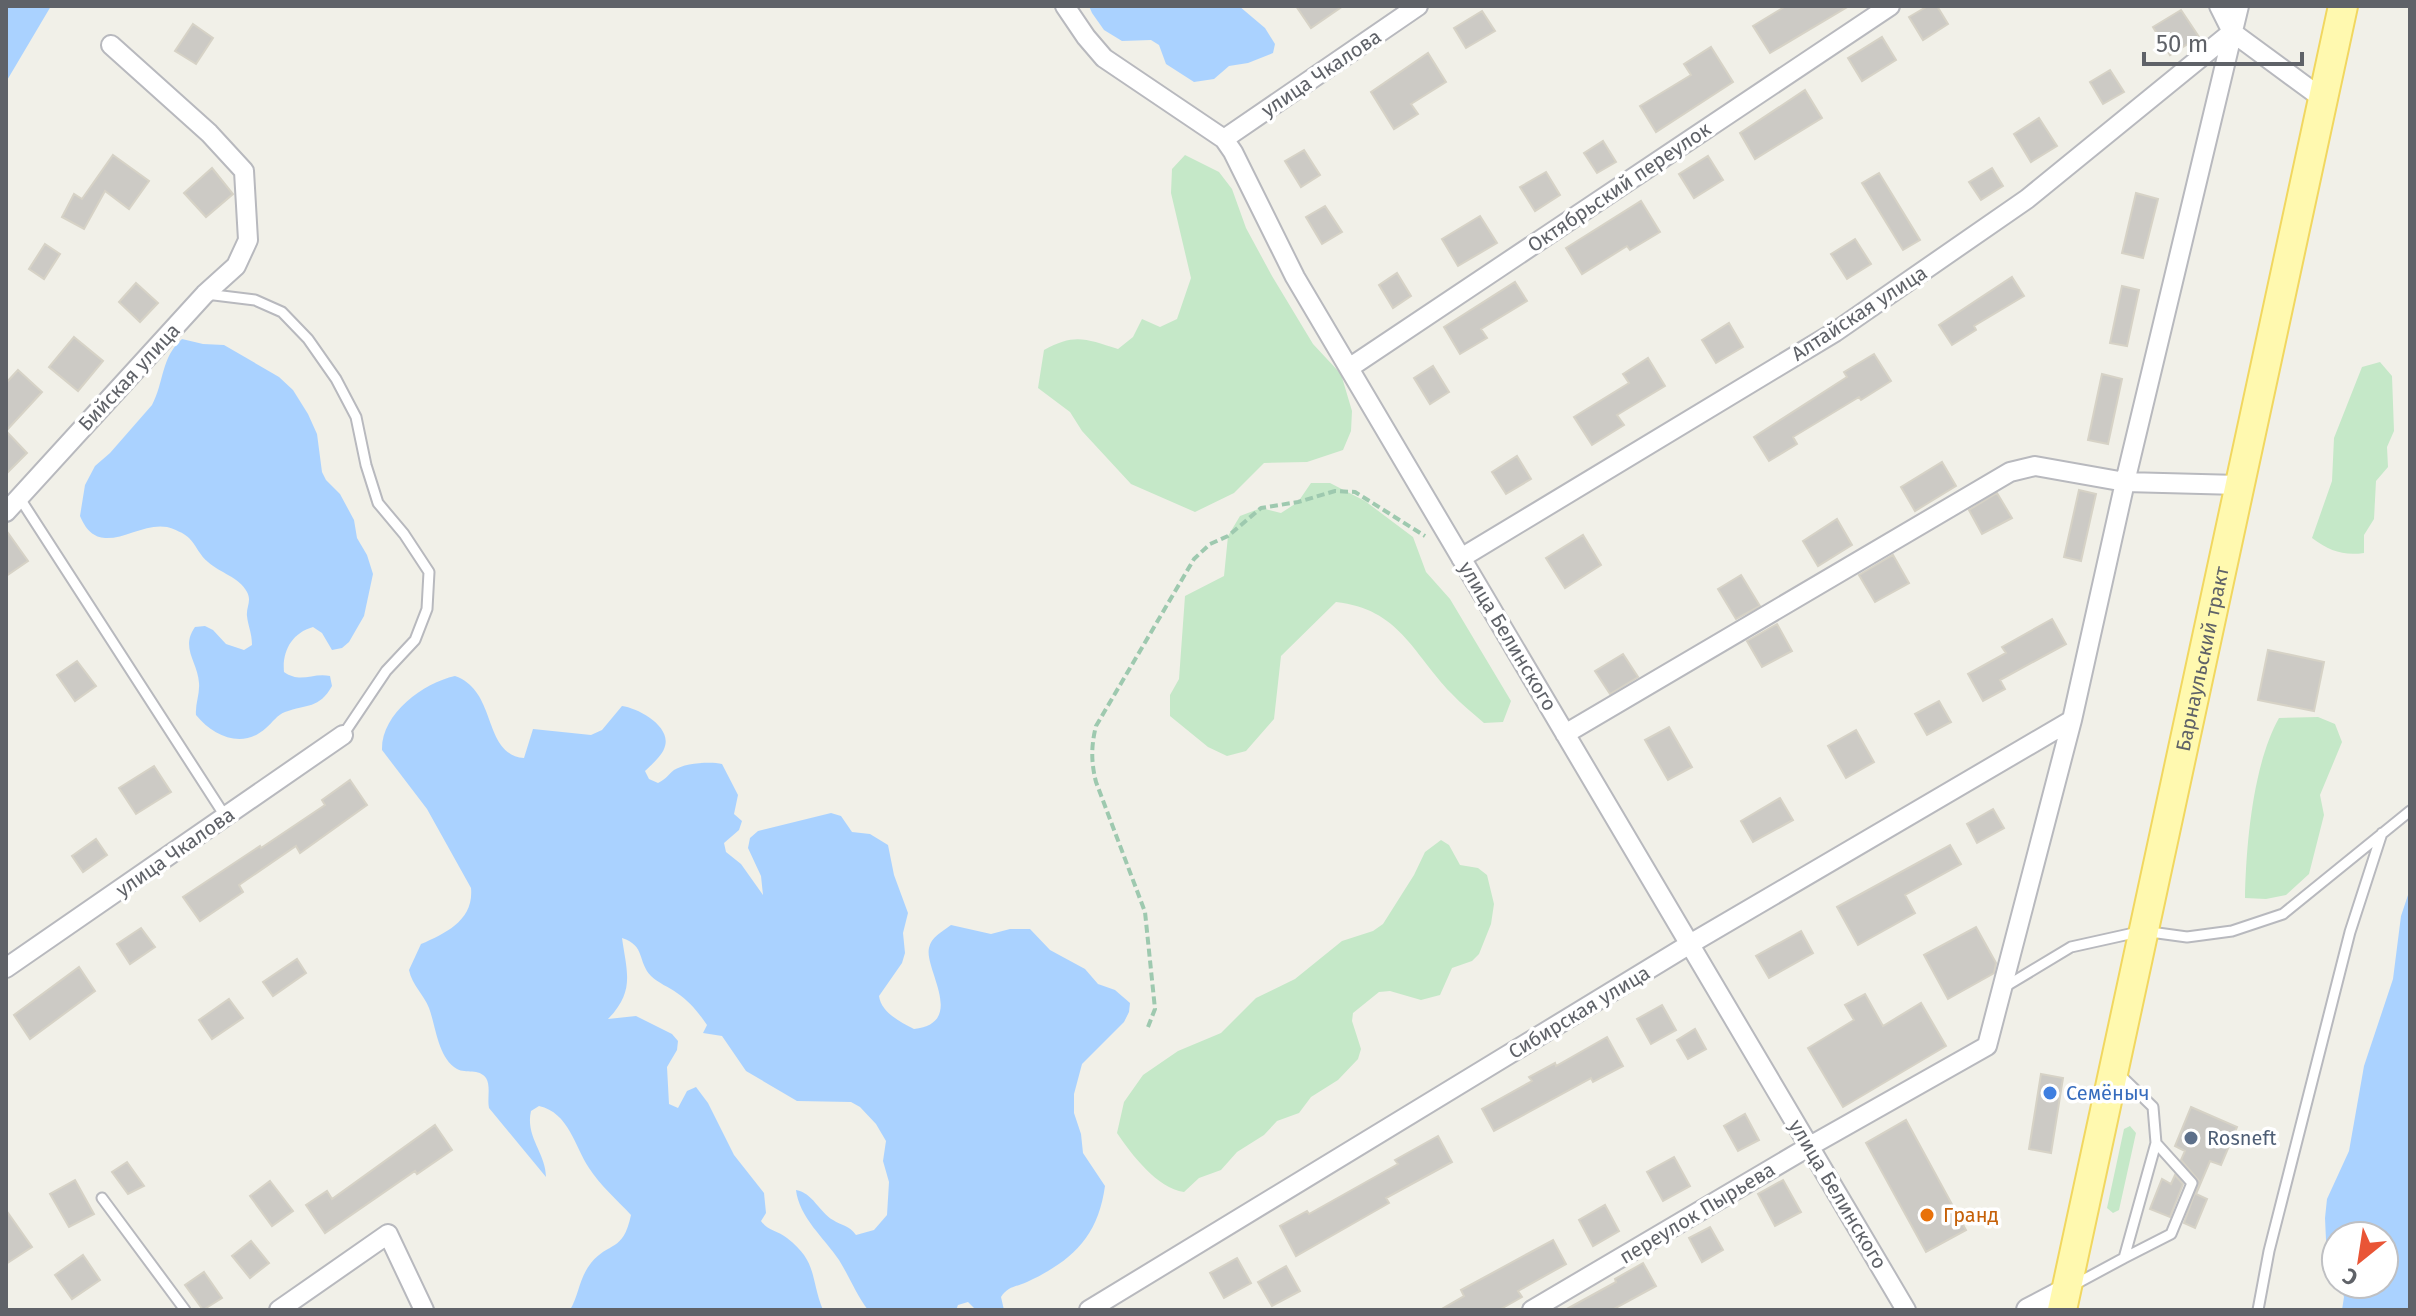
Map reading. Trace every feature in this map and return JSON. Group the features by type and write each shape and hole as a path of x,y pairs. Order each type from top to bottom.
{"main road":[{"name":"Барнаульский тракт","path":"2064,1300 2343,6"}],"street":[{"name":"улица Белинского","path":"1065,6 1104,58 1224,139 1233,152 1295,277 1906,1310"},
{"name":"улица Чкалова","path":"1224,139 1418,6"},
{"name":"Октябрьский переулок","path":"1349,368 1890,6"},
{"path":"2219,6 2232,32 2323,99"},
{"path":"2002,988 2072,720 2125,482 2239,6"},
{"name":"Алтайская улица","path":"1461,558 1835,332 2027,199 2232,32"},
{"name":"Бийская улица","path":"6,512 205,294 236,266 248,240 244,171 209,133 111,45"},
{"path":"1565,734 2010,472 2035,466 2125,482 2239,485"},
{"name":"Сибирская улица","path":"1089,1310 1690,944 2072,720"},
{"name":"улица Чкалова","path":"6,968 343,735"},
{"name":"переулок Пырьева","path":"1532,1310 1987,1046 2002,988"},
{"path":"279,1310 388,1234 424,1310"},
{"path":"2028,1310 2064,1300"}],"lane":[{"path":"205,294 255,300 282,312 308,339 336,379 356,417 378,503 404,534 429,572 427,609 415,640 386,671 343,735"},
{"path":"19,497 225,816"},
{"path":"2002,988 2071,947 2143,931 2187,937 2232,931 2283,914 2410,811"},
{"path":"2258,1310 2269,1251 2350,932 2382,833"},
{"path":"2114,1069 2153,1107 2156,1143 2124,1258"},
{"path":"2064,1300 2124,1258 2171,1234 2192,1183 2156,1143"},
{"path":"102,1198 185,1310"}],"path":[{"path":"1148,1027 1155,1009 1145,912 1102,801 1092,763 1092,745 1096,726 1194,559 1261,508 1298,502 1335,491 1355,492 1461,558"}],"green space":[{"path":"1185,155 1219,172 1232,189 1246,228 1272,276 1313,344 1341,374 1352,411 1351,431 1343,450 1307,462 1264,463 1234,493 1195,512 1131,484 1082,431 1070,412 1038,388 1044,350 1064,341 1081,339 1118,349 1133,337 1142,319 1160,327 1177,319 1191,278 1171,193 1172,169"},
{"path":"2380,362 2392,376 2394,431 2387,447 2388,467 2376,481 2374,519 2364,535 2364,553 2343,553 2312,538 2332,481 2334,438 2362,367"},
{"path":"1311,483 1330,483 1365,501 1413,537 1426,572 1450,599 1511,701 1503,722 1484,723 1451,693 1390,623 1357,606 1336,602 1281,656 1274,719 1246,751 1227,756 1208,747 1170,716 1170,695 1179,679 1185,596 1224,576 1228,536 1240,516 1261,508 1281,513 1298,502"},
{"path":"2318,717 2335,724 2342,742 2320,795 2324,815 2309,874 2286,895 2266,899 2245,898 2253,805 2270,737 2279,718"},
{"path":"1441,840 1449,845 1460,865 1478,868 1487,875 1494,904 1491,924 1479,954 1472,961 1452,968 1440,995 1421,1000 1390,991 1379,992 1353,1013 1352,1021 1361,1049 1358,1059 1338,1080 1311,1097 1299,1113 1277,1121 1264,1135 1237,1152 1221,1170 1199,1178 1184,1192 1155,1177 1117,1133 1124,1102 1143,1075 1178,1051 1221,1033 1256,998 1295,979 1342,941 1373,931 1383,924 1425,852"},
{"path":"2130,1126 2136,1133 2119,1210 2113,1213 2107,1208 2124,1129"}],"water":[{"path":"6,6 51,6 6,82"},
{"path":"1089,6 1239,6 1265,28 1275,44 1273,53 1248,63 1229,66 1214,79 1194,82 1166,64 1159,45 1151,40 1122,41 1104,30"},
{"path":"182,339 224,345 279,377 293,390 317,434 322,472 340,494 354,520 357,538 373,574 364,616 349,642 342,648 332,650 322,633 313,627 294,638 287,650 284,672 296,677 330,676 332,686 327,693 312,705 282,713 266,728 248,738 229,738 211,729 196,715 199,683 189,648 195,627 205,626 226,644 244,650 252,645 247,616 249,598 244,587 208,562 189,538 176,530 155,527 108,538 97,536 88,529 80,516 85,485 95,466 152,405 166,362"},
{"path":"455,676 469,684 478,695 495,734 511,754 524,758 533,729 591,735 602,730 622,706 652,719 666,739 664,749 645,771 649,779 658,783 674,770 691,764 722,764 738,795 734,814 742,821 739,830 724,843 726,852 741,864 763,895 761,876 748,848 750,838 758,831 831,813 841,816 852,832 870,834 888,845 894,875 908,913 903,933 905,953 902,963 879,996 887,1012 914,1029 930,1025 938,1017 940,994 929,948 934,938 951,925 991,934 1010,929 1030,929 1050,950 1085,969 1098,984 1115,990 1130,1003 1124,1022 1082,1064 1074,1094 1074,1113 1083,1153 1105,1186 1096,1220 1070,1256 1043,1274 1006,1291 1001,1297 1004,1310 976,1310 968,1302 958,1305 956,1310 868,1310 839,1260 807,1218 796,1190 807,1195 828,1217 848,1227 856,1235 874,1230 887,1215 889,1182 883,1161 886,1141 876,1124 851,1102 797,1101 746,1071 722,1036 703,1033 707,1025 697,1012 681,996 651,976 635,945 622,938 626,990 608,1019 636,1016 672,1034 678,1041 677,1050 667,1067 669,1104 678,1108 687,1091 696,1087 708,1103 734,1155 764,1193 766,1213 761,1221 787,1238 804,1255 823,1310 570,1310 587,1269 598,1256 620,1241 631,1215 593,1174 564,1123 557,1115 539,1106 531,1111 530,1120 546,1177 489,1108 486,1078 480,1073 457,1069 446,1058 438,1042 429,1008 409,970 421,944 449,930 463,917 471,899 471,888 427,809 382,750 384,737 388,724 406,702 430,685"},
{"path":"2410,889 2410,1310 2342,1310 2344,1300 2400,1300 2400,1220 2325,1218 2327,1199 2349,1151 2364,1066 2393,979 2401,916"}],"building":[{"path":"1296,6 1343,6 1311,28"},
{"path":"1786,6 1849,6 1770,53 1753,26"},
{"path":"1928,6 1937,6 1948,24 1923,40 1909,17"},
{"path":"2181,10 2199,37 2170,55 2153,27"},
{"path":"1482,11 1495,31 1466,48 1454,28"},
{"path":"193,24 213,38 196,64 175,51"},
{"path":"1882,37 1896,60 1862,81 1848,58"},
{"path":"1711,47 1733,82 1656,132 1640,106 1691,75 1684,64"},
{"path":"1428,53 1446,82 1411,104 1418,114 1394,129 1371,92"},
{"path":"2110,70 2124,92 2103,104 2090,82"},
{"path":"1805,90 1822,118 1755,159 1740,133"},
{"path":"2039,118 2057,146 2031,162 2014,134"},
{"path":"1603,141 1616,162 1597,173 1584,153"},
{"path":"1304,150 1320,175 1301,187 1285,161"},
{"path":"113,155 149,181 129,209 105,191 84,229 62,217 74,194 82,199"},
{"path":"1708,156 1723,180 1694,198 1679,174"},
{"path":"212,168 233,194 206,217 184,193"},
{"path":"1992,168 2003,186 1981,200 1969,182"},
{"path":"1546,172 1560,195 1535,211 1520,187"},
{"path":"1879,173 1920,240 1903,250 1862,183"},
{"path":"2136,193 2158,199 2143,258 2122,253"},
{"path":"1641,201 1660,232 1630,250 1627,246 1582,274 1566,248"},
{"path":"1325,206 1342,232 1322,244 1306,217"},
{"path":"1480,216 1497,243 1458,266 1442,239"},
{"path":"1855,239 1871,264 1847,279 1831,254"},
{"path":"45,244 60,254 44,279 29,269"},
{"path":"1397,273 1411,296 1393,308 1379,285"},
{"path":"2012,277 2024,296 1974,326 1976,330 1952,345 1939,325"},
{"path":"1515,282 1527,301 1481,329 1487,338 1460,354 1444,327"},
{"path":"136,283 158,303 140,322 119,302"},
{"path":"2122,286 2139,290 2127,346 2110,343"},
{"path":"1729,323 1743,347 1716,363 1702,340"},
{"path":"74,337 103,361 78,391 49,367"},
{"path":"1874,354 1891,381 1793,437 1797,444 1769,461 1754,437 1847,377 1844,372"},
{"path":"1648,358 1665,386 1617,415 1624,425 1592,445 1574,417 1629,383 1623,374"},
{"path":"1433,366 1449,392 1430,404 1414,378"},
{"path":"18,370 42,392 6,431 6,383"},
{"path":"2102,374 2122,379 2108,444 2088,440"},
{"path":"6,431 27,453 6,474"},
{"path":"1517,456 1531,479 1506,494 1492,472"},
{"path":"1942,462 1956,486 1915,511 1901,487"},
{"path":"2079,490 2096,494 2081,561 2064,557"},
{"path":"1997,493 2012,518 1982,534 1969,510"},
{"path":"1837,519 1852,545 1818,566 1803,541"},
{"path":"6,530 28,561 6,576"},
{"path":"1583,535 1601,565 1565,588 1546,558"},
{"path":"1893,555 1909,583 1875,602 1859,575"},
{"path":"1741,575 1760,606 1736,619 1718,589"},
{"path":"2052,619 2066,644 2000,680 2005,689 1983,701 1968,674 2006,653 2002,647"},
{"path":"1777,624 1792,651 1762,667 1747,641"},
{"path":"2268,650 2324,662 2314,711 2258,700"},
{"path":"1623,654 1638,677 1610,694 1595,671"},
{"path":"77,661 96,686 75,701 57,675"},
{"path":"1939,701 1951,722 1927,735 1915,714"},
{"path":"1669,727 1692,767 1668,780 1645,740"},
{"path":"1856,730 1874,762 1846,778 1828,746"},
{"path":"154,766 171,792 136,814 119,788"},
{"path":"350,780 367,805 300,853 296,846 239,885 243,892 200,921 183,897 325,805 322,800"},
{"path":"1780,798 1793,820 1753,842 1741,821"},
{"path":"1993,809 2004,828 1977,843 1967,824"},
{"path":"96,839 107,855 83,872 72,856"},
{"path":"1950,845 1961,864 1905,895 1915,913 1858,945 1837,907"},
{"path":"1976,927 1996,963 1994,973 1948,999 1924,955"},
{"path":"141,928 155,947 130,964 117,944"},
{"path":"1801,931 1813,953 1769,978 1756,956"},
{"path":"297,959 306,973 273,996 263,982"},
{"path":"79,967 95,991 30,1039 14,1015"},
{"path":"1865,994 1883,1026 1921,1003 1946,1046 1843,1107 1808,1048 1854,1020 1845,1005"},
{"path":"229,999 243,1018 212,1039 199,1020"},
{"path":"1662,1005 1676,1030 1651,1044 1637,1019"},
{"path":"1695,1029 1706,1049 1688,1059 1677,1040"},
{"path":"1607,1037 1623,1066 1593,1082 1591,1078 1494,1131 1482,1109 1532,1081 1529,1077 1555,1063 1556,1066"},
{"path":"2041,1074 2063,1078 2051,1153 2029,1149"},
{"path":"2191,1107 2237,1127 2221,1165 2210,1161 2196,1194 2207,1199 2195,1228 2184,1223 2199,1181 2181,1160 2185,1151 2175,1146"},
{"path":"1745,1114 1759,1140 1738,1151 1724,1126"},
{"path":"1906,1120 1966,1230 1926,1252 1866,1143"},
{"path":"435,1125 452,1150 417,1174 415,1171 325,1233 306,1205 327,1191 332,1199"},
{"path":"1438,1136 1452,1162 1386,1198 1389,1203 1296,1256 1280,1226 1307,1211 1309,1214 1398,1164 1395,1160"},
{"path":"1674,1157 1690,1186 1663,1201 1647,1172"},
{"path":"127,1162 144,1186 128,1194 112,1172"},
{"path":"2175,1175 2183,1184 2170,1217 2150,1209 2162,1179 2171,1184"},
{"path":"75,1180 94,1214 69,1227 50,1194"},
{"path":"1783,1180 1801,1212 1775,1226 1758,1194"},
{"path":"270,1181 293,1211 272,1226 250,1196"},
{"path":"1605,1205 1619,1231 1593,1246 1579,1220"},
{"path":"6,1210 32,1247 6,1264"},
{"path":"1710,1227 1723,1250 1702,1262 1689,1238"},
{"path":"1553,1240 1566,1264 1518,1291 1522,1297 1499,1310 1440,1310 1464,1296 1461,1290"},
{"path":"251,1241 269,1263 250,1278 232,1256"},
{"path":"83,1255 100,1280 72,1299 55,1275"},
{"path":"1237,1258 1251,1283 1224,1298 1210,1273"},
{"path":"1643,1263 1656,1286 1612,1310 1565,1310 1616,1282 1615,1279"},
{"path":"1286,1266 1300,1291 1272,1306 1258,1282"},
{"path":"204,1272 222,1298 203,1310 185,1285"}],"place":[{"name":"Семёныч","path":"2050,1093"},
{"name":"Rosneft","path":"2191,1138"},
{"name":"Гранд","path":"1927,1215"}]}
